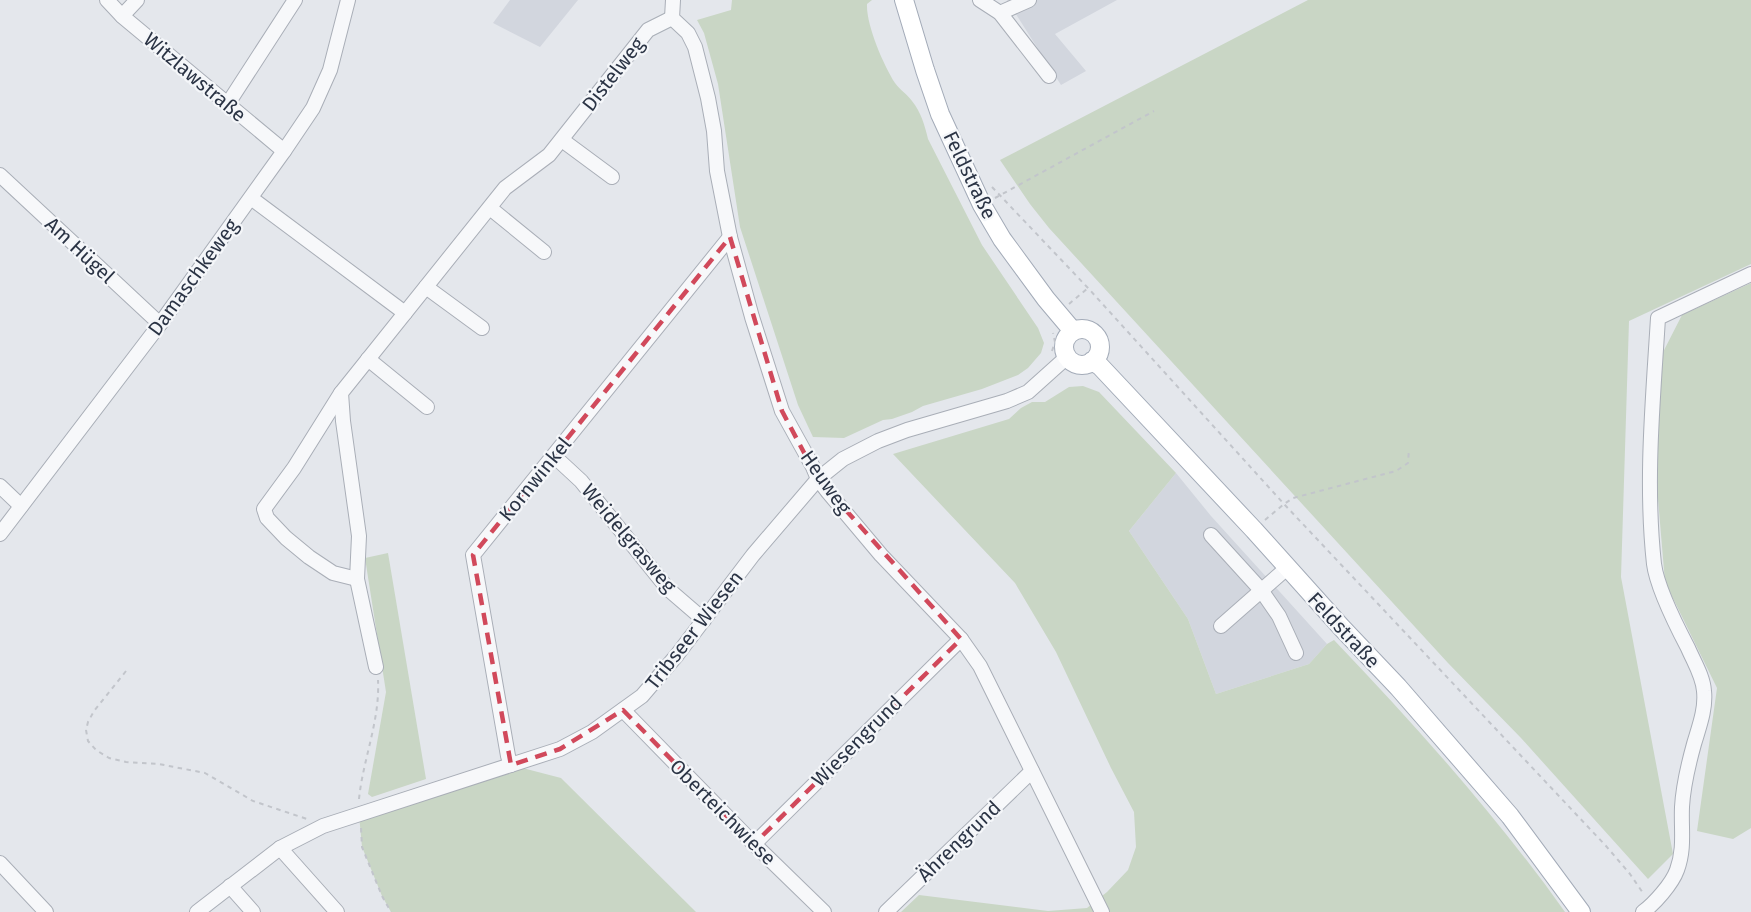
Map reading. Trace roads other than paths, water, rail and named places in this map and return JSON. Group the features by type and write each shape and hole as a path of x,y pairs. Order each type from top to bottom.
{"main road":[{"name":"Feldstraße","path":"904,0 940,114 982,205 1002,239 1058,314 1073,331 1084,329 1090,331 1098,339 1099,351 1092,361 1100,366 1254,530 1398,687 1510,816 1581,912"},
{"path":"1073,331 1068,335 1059,355 1077,364 1092,361"}],"street":[{"name":"Witzlawstraße","path":"107,0 122,16 284,152"},
{"path":"122,16 137,0"},
{"path":"227,105 295,0"},
{"name":"Damaschkeweg","path":"0,534 160,324 313,108 330,70 348,0"},
{"path":"672,18 673,0"},
{"path":"980,0 1000,13 1049,76"},
{"path":"1000,13 1029,0"},
{"name":"Distelweg","path":"357,579 333,573 309,556 286,538 267,518 264,508 294,468 341,393 505,188 549,155 648,30 672,18"},
{"name":"Heuweg","path":"672,18 688,33 695,47 702,72 714,131 716,160 730,237 752,317 782,411 818,479 881,555 961,639 980,666 1102,912"},
{"path":"562,140 612,177"},
{"name":"Am Hügel","path":"0,175 160,324"},
{"path":"251,198 405,313"},
{"path":"490,208 544,252"},
{"name":"Kornwinkel","path":"511,765 473,555 730,237"},
{"path":"1647,909 1676,873 1683,850 1682,805 1693,747 1702,717 1704,691 1699,672 1679,631 1654,567 1650,472 1658,318 1751,274"},
{"path":"426,287 482,328"},
{"name":"Tribseer Wiesen","path":"197,912 280,848 323,826 560,749 592,732 642,696 677,655 753,555 818,479 843,459 878,441 927,423 1007,401 1028,392 1059,355"},
{"path":"368,359 427,407"},
{"path":"341,393 359,536 357,579 376,667"},
{"name":"Weidelgrasweg","path":"554,456 581,481 668,589 704,620"},
{"path":"0,486 21,506"},
{"path":"1211,535 1261,591 1279,616 1296,653"},
{"path":"1221,626 1287,568"},
{"name":"Wiesengrund","path":"754,844 961,639"},
{"name":"Oberteichwiese","path":"623,710 754,844 825,912"},
{"name":"Ährengrund","path":"886,912 1032,771"},
{"path":"280,848 337,912"},
{"path":"0,863 45,912"},
{"path":"230,886 253,912"}]}
